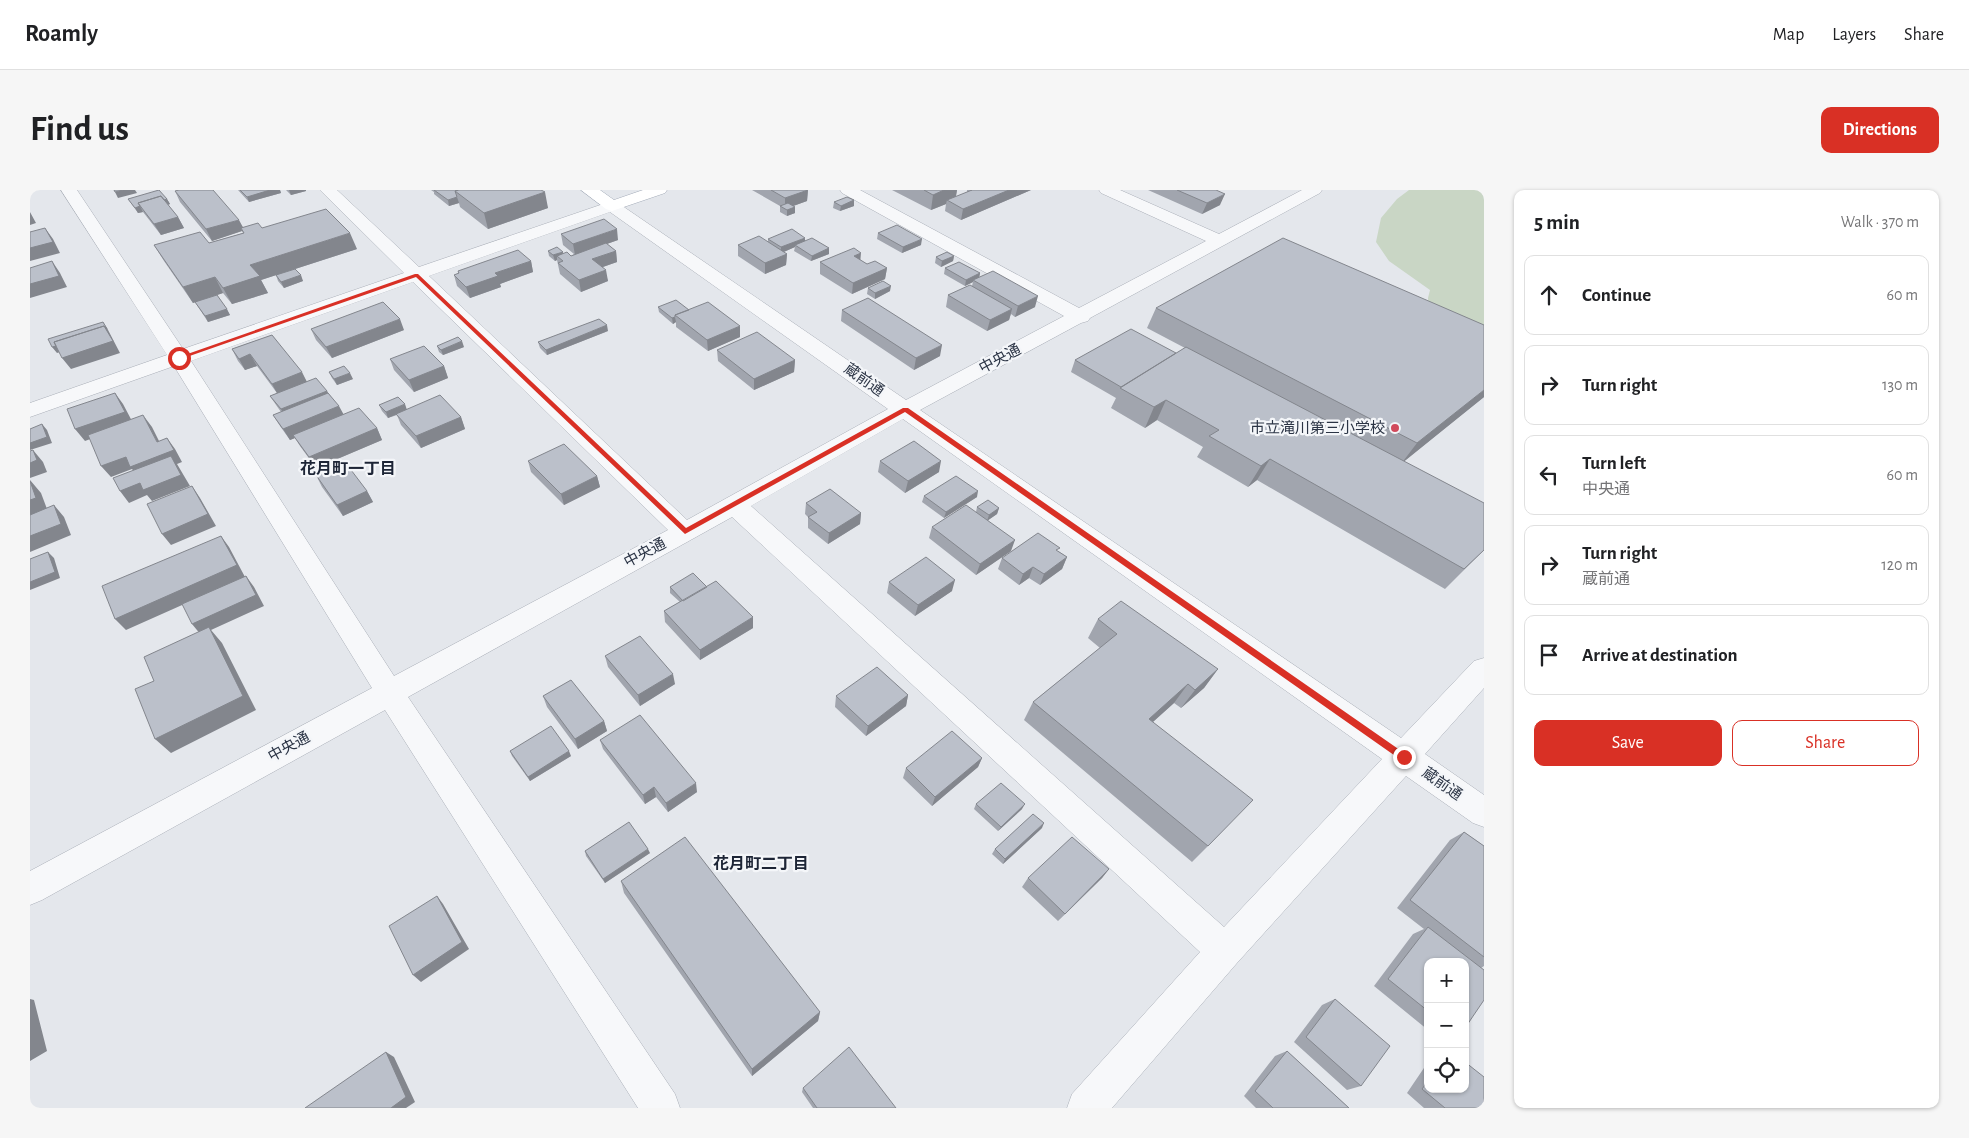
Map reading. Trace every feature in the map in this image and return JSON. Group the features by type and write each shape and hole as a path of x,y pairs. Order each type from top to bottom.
{"main road":[{"path":"589,190 612,206 659,190"}],"street":[{"path":"69,190 179,358 389,692 660,1108"},
{"path":"328,190 685,532"},
{"path":"848,190 1081,317"},
{"path":"1108,190 1219,240"},
{"name":"中央通","path":"30,890 389,692 734,506 905,409 1081,317 1219,240 1314,190"},
{"path":"30,410 612,206"},
{"name":"蔵前通","path":"612,206 1484,813"},
{"path":"734,506 1225,951"},
{"path":"1086,1108 1225,951 1484,669"}],"green space":[{"path":"1409,190 1484,190 1484,325 1458,322 1429,309 1428,298 1430,290 1389,261 1376,242 1381,218 1397,199"}],"building":[{"path":"159,190 167,199 164,200 161,196 138,203 140,206 135,208 128,199"},
{"path":"213,190 239,220 206,229 175,191"},
{"path":"240,190 270,190 247,197"},
{"path":"434,190 458,190 455,191 457,197 448,200"},
{"path":"541,190 545,192 484,213 455,191"},
{"path":"771,190 808,190 785,198"},
{"path":"924,190 944,190 933,195"},
{"path":"972,190 1009,190 963,209 947,200"},
{"path":"1177,190 1216,190 1225,194 1207,203"},
{"path":"161,196 178,217 154,224 138,203"},
{"path":"847,197 854,200 841,206 834,202"},
{"path":"788,203 795,207 787,210 780,206"},
{"path":"326,209 350,233 250,265 260,276 223,288 215,277 183,287 154,245 200,232 209,243 244,233 241,228 258,223 262,228"},
{"path":"604,219 617,229 573,244 561,234"},
{"path":"897,225 922,239 903,247 878,233"},
{"path":"45,228 53,242 30,248 30,232"},
{"path":"792,229 805,238 781,247 768,239"},
{"path":"759,236 787,254 765,263 738,245"},
{"path":"812,238 829,248 812,256 795,245"},
{"path":"1283,238 1484,325 1484,390 1417,443 1156,308"},
{"path":"606,243 616,251 592,259 606,270 579,280 558,263 563,261 557,256 567,252 571,256"},
{"path":"557,247 563,252 553,255 548,251"},
{"path":"854,248 861,253 854,256 867,264 875,261 887,268 853,283 820,262"},
{"path":"518,250 531,261 495,273 498,276 466,287 454,275 459,273 458,271"},
{"path":"947,252 954,256 942,261 936,257"},
{"path":"52,261 59,276 30,284 30,268"},
{"path":"959,262 980,273 966,280 945,268"},
{"path":"295,269 301,275 281,282 276,275"},
{"path":"993,271 1038,296 1018,306 973,280"},
{"path":"883,281 891,286 875,293 868,288"},
{"path":"970,285 1012,309 990,320 948,295"},
{"path":"217,295 227,309 205,316 195,302"},
{"path":"868,298 942,345 916,358 842,310"},
{"path":"676,300 689,310 672,318 658,307"},
{"path":"383,302 400,319 326,347 311,329"},
{"path":"708,302 740,326 707,340 675,315"},
{"path":"599,319 607,325 546,350 538,342"},
{"path":"103,322 107,329 104,326 54,342 56,346 52,347 48,339"},
{"path":"104,326 113,341 62,358 54,342"},
{"path":"1131,329 1176,353 1121,387 1075,360"},
{"path":"757,332 795,360 754,379 717,350"},
{"path":"272,335 302,372 272,384 250,354 239,359 232,349"},
{"path":"458,337 462,341 441,350 437,346"},
{"path":"424,346 444,366 409,380 390,359"},
{"path":"1186,347 1484,503 1484,550 1464,569 1270,459 1261,466 1209,436 1219,430 1166,400 1154,407 1120,388"},
{"path":"344,366 350,373 334,379 329,372"},
{"path":"316,378 327,391 281,409 270,396"},
{"path":"115,393 125,412 75,429 67,409"},
{"path":"328,393 339,406 283,429 273,415"},
{"path":"440,395 461,417 416,436 396,414"},
{"path":"398,397 405,404 386,412 379,405"},
{"path":"359,408 377,428 309,457 293,435"},
{"path":"143,415 157,442 167,438 174,450 130,467 126,457 101,466 88,435"},
{"path":"42,424 47,437 30,443 30,429"},
{"path":"914,441 941,461 908,481 880,461"},
{"path":"564,444 597,476 561,494 528,461"},
{"path":"33,450 37,460 30,463 30,451"},
{"path":"171,456 181,475 143,490 140,483 120,491 113,478"},
{"path":"345,462 367,491 337,505 316,475"},
{"path":"956,476 978,491 946,512 924,496"},
{"path":"30,481 36,498 30,500"},
{"path":"192,486 208,514 162,534 147,504"},
{"path":"830,489 861,513 829,533 808,517 817,512 806,503"},
{"path":"988,500 999,508 989,515 977,507"},
{"path":"54,505 61,524 30,536 30,515"},
{"path":"966,505 1015,540 980,564 932,527"},
{"path":"1038,533 1060,548 1056,550 1067,557 1044,574 1033,567 1023,574 1002,558"},
{"path":"221,536 237,565 115,619 102,586"},
{"path":"48,552 55,572 30,582 30,559"},
{"path":"926,557 955,580 918,605 889,582"},
{"path":"693,573 707,587 683,601 670,587"},
{"path":"246,576 256,595 192,624 182,604"},
{"path":"716,581 753,617 700,650 664,611"},
{"path":"1121,601 1218,669 1195,690 1188,684 1149,719 1253,800 1208,846 1033,702 1117,634 1098,619"},
{"path":"209,627 243,696 155,739 135,689 154,681 144,657"},
{"path":"640,636 673,674 638,695 605,656"},
{"path":"877,667 908,695 868,726 836,696"},
{"path":"571,680 604,721 575,739 543,696"},
{"path":"640,715 696,783 666,803 654,787 643,795 600,740"},
{"path":"551,726 569,751 528,777 510,751"},
{"path":"952,731 982,758 935,797 906,768"},
{"path":"1001,783 1025,804 1001,827 976,804"},
{"path":"1033,814 1044,823 1005,859 995,849"},
{"path":"629,822 648,849 603,879 585,851"},
{"path":"1464,832 1484,846 1484,957 1410,900"},
{"path":"685,837 820,1012 752,1069 621,881"},
{"path":"1072,837 1109,869 1065,914 1028,878"},
{"path":"437,896 462,942 413,975 389,926"},
{"path":"1428,927 1468,958 1424,958 1424,1008 1388,979"},
{"path":"1469,958 1484,970 1484,1000 1469,1022"},
{"path":"1335,999 1390,1046 1361,1086 1306,1037"},
{"path":"849,1047 896,1108 817,1108 803,1088"},
{"path":"1287,1051 1349,1108 1273,1108 1255,1091"},
{"path":"386,1052 406,1097 391,1108 305,1108"},
{"path":"1469,1065 1484,1077 1484,1108 1445,1108 1427,1093 1469,1093"}],"place":[{"name":"市立滝川第三小学校","path":"1395,428"}],"district":[{"name":"花月町一丁目","path":"348,469"},
{"name":"花月町二丁目","path":"761,864"}],"route":[{"path":"179,358 416,275 685,532 905,409 1404,757"}]}
